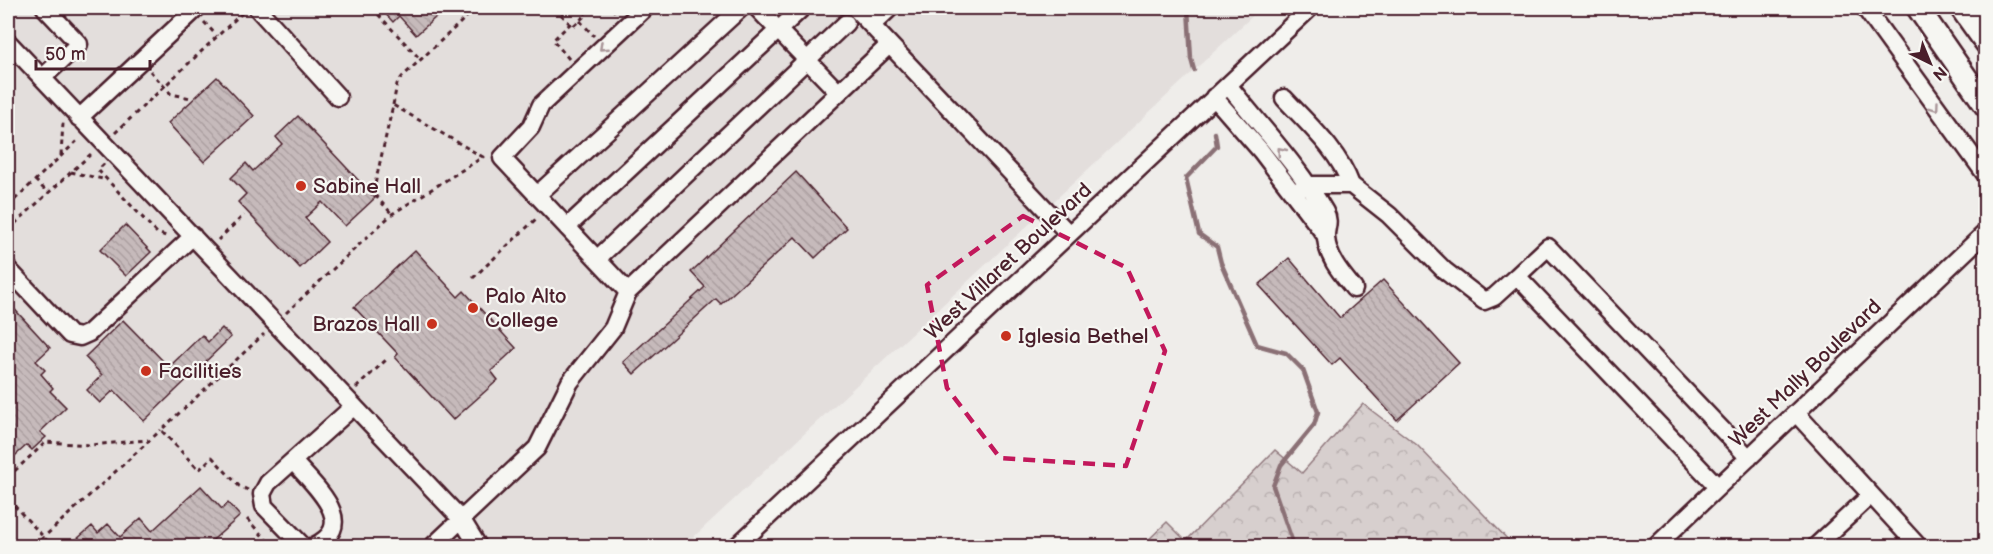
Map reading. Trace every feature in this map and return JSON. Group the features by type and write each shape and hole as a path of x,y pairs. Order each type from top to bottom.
{"main road":[{"path":"1918,8 1986,106"},
{"path":"1961,8 1986,43"}],"street":[{"path":"42,78 79,44 45,8"},
{"path":"257,8 338,97"},
{"path":"628,292 502,158 531,127 541,105 645,8"},
{"path":"537,195 741,8"},
{"path":"757,8 838,92"},
{"path":"567,227 801,8"},
{"path":"855,8 1069,234"},
{"path":"872,25 890,8"},
{"name":"West Villaret Boulevard","path":"737,546 1310,8"},
{"path":"1866,8 1986,175"},
{"path":"71,116 200,14"},
{"path":"597,258 846,23"},
{"path":"8,42 42,78 71,116 188,240 355,398 462,520 478,546"},
{"path":"440,544 537,448 570,382 613,328 628,292 889,45"},
{"path":"1228,85 1300,189 1326,236 1334,265 1354,289"},
{"path":"1214,97 1300,189"},
{"path":"1284,98 1326,142 1345,169 1351,185 1389,215 1444,270 1484,301 1494,297 1548,247 1749,458"},
{"path":"1300,189 1351,185"},
{"name":"West Mally Boulevard","path":"1656,546 1986,232"},
{"path":"8,269 70,335 80,338 89,333 188,240"},
{"path":"1517,276 1718,487"},
{"path":"303,546 264,506 262,494 268,483 355,398"},
{"path":"1796,413 1918,546"},
{"path":"293,461 330,505 335,517 332,531 324,542 314,546"},
{"path":"1816,546 1871,495"}],"path":[{"path":"115,133 248,8"},
{"path":"372,8 420,60"},
{"path":"392,214 373,193 397,84 476,8"},
{"path":"555,8 572,27 587,15 580,8"},
{"path":"584,12 589,8"},
{"path":"612,8 617,14"},
{"path":"200,14 217,36"},
{"path":"580,21 594,36"},
{"path":"569,59 553,40 570,24"},
{"path":"150,71 174,95 190,98"},
{"path":"34,546 392,214 483,157 393,105"},
{"path":"61,155 71,116"},
{"path":"8,206 82,135"},
{"path":"8,230 95,150"},
{"path":"105,161 98,170 158,233 188,240"},
{"path":"70,172 109,180"},
{"path":"35,180 48,193"},
{"path":"216,241 244,215"},
{"path":"473,278 539,217"},
{"path":"355,398 387,359"},
{"path":"161,430 199,470 212,458 239,486 245,490 254,488"},
{"path":"8,477 45,442 90,445 150,440"},
{"path":"8,499 52,546"},
{"path":"247,519 272,546 275,544 278,546"}],"highlighted area":[{"path":"1023,216 1127,268 1165,351 1126,466 1000,458 947,388 927,285"}],"shaded area":[{"name":"Palo Alto College","path":"8,8 1261,8 684,546 8,546"}],"green space":[{"path":"1363,404 1417,445 1514,546 1142,546 1167,522 1186,541 1275,450 1302,473"}],"building":[{"path":"380,8 446,8 416,35 399,16 393,22"},
{"path":"217,77 254,116 204,162 168,123"},
{"name":"Sabine Hall","path":"298,116 375,198 345,226 322,202 305,218 327,242 300,268 238,202 246,194 231,178 246,163 253,171 282,144 276,137"},
{"path":"796,172 847,228 815,258 795,237 721,304 716,299 634,374 623,362 705,287 691,272"},
{"path":"125,225 151,252 126,276 100,250"},
{"name":"Brazos Hall","path":"415,250 458,297 464,291 516,348 491,371 498,380 453,420 395,357 398,354 354,307"},
{"path":"1289,258 1340,318 1383,280 1459,363 1397,420 1340,358 1332,365 1259,285"},
{"path":"8,302 50,348 36,361 45,370 41,374 53,388 50,391 66,407 40,432 46,437 32,450 27,445 8,462"},
{"name":"Facilities","path":"123,320 169,367 202,335 208,342 222,328 231,337 144,421 114,390 100,403 87,390 102,375 85,357"},
{"path":"201,486 222,509 228,503 240,516 206,546 69,546 92,526 98,533 108,524 120,537 141,518 152,531"}],"waterway":[{"path":"1188,8 1191,59 1194,70"},
{"path":"1215,133 1217,146 1186,178 1199,234 1217,247 1221,263 1257,345 1286,353 1303,370 1318,412 1314,425 1281,465 1273,486 1294,546"}],"place":[{"name":"Sabine Hall","path":"301,186"},
{"name":"Palo Alto College","path":"473,308"},
{"name":"Brazos Hall","path":"432,324"},
{"name":"Iglesia Bethel","path":"1006,336"},
{"name":"Facilities","path":"146,371"}]}
